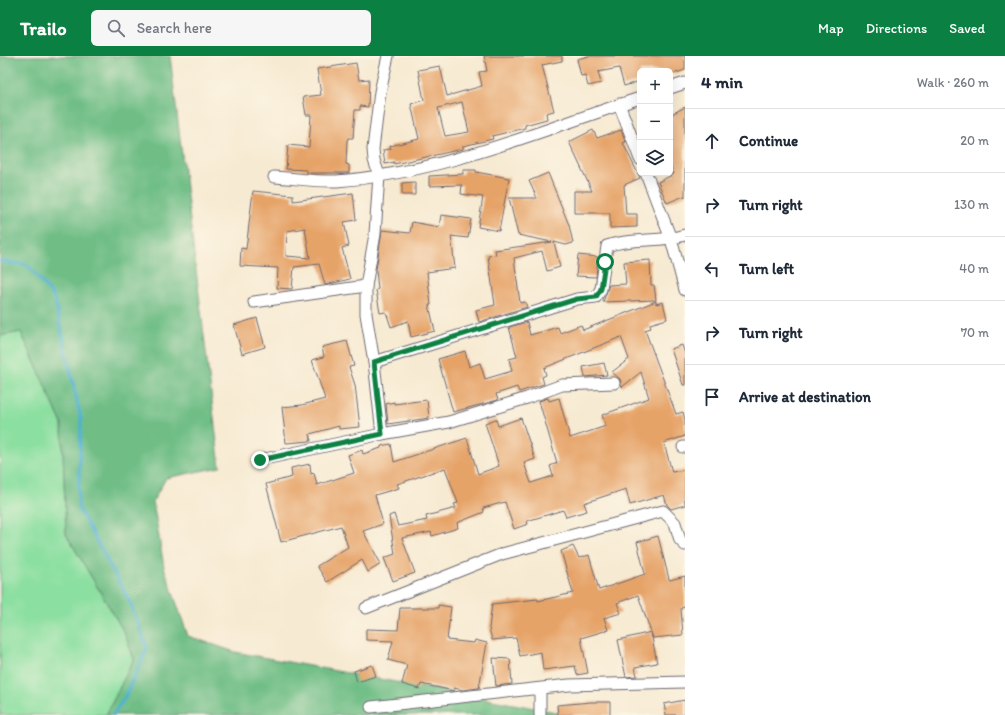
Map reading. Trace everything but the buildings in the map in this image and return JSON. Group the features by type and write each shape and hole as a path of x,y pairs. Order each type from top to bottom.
{"street":[{"path":"382,434 374,362 366,314 366,286 375,234 379,175 374,160 373,148 380,92 388,56"},
{"path":"673,87 685,83"},
{"path":"274,177 336,181 428,166 511,142 637,99"},
{"path":"619,104 637,151"},
{"path":"647,176 671,239 685,290"},
{"path":"374,362 577,299 596,297 601,289 607,246 618,242 671,239 685,235"},
{"path":"254,302 366,286"},
{"path":"260,460 382,434 449,422 527,398 562,385 614,383"},
{"path":"366,608 502,554 663,511 675,523 680,540 685,545"},
{"path":"370,707 570,685 685,682"},
{"path":"540,689 540,715"}],"green space":[{"path":"0,56 170,56 220,467 166,478 153,501 164,567 188,636 235,652 572,715 106,715 134,659 124,632 66,534 62,424 21,332 0,336"},
{"path":"21,332 62,424 66,534 124,632 134,659 106,715 0,715 0,336"}],"waterway":[{"path":"0,261 28,265 54,297 81,419 78,507 130,602 147,648 125,697 113,715"}],"route":[{"path":"260,460 382,434 374,362 577,299 596,297 601,289 605,262"}]}
